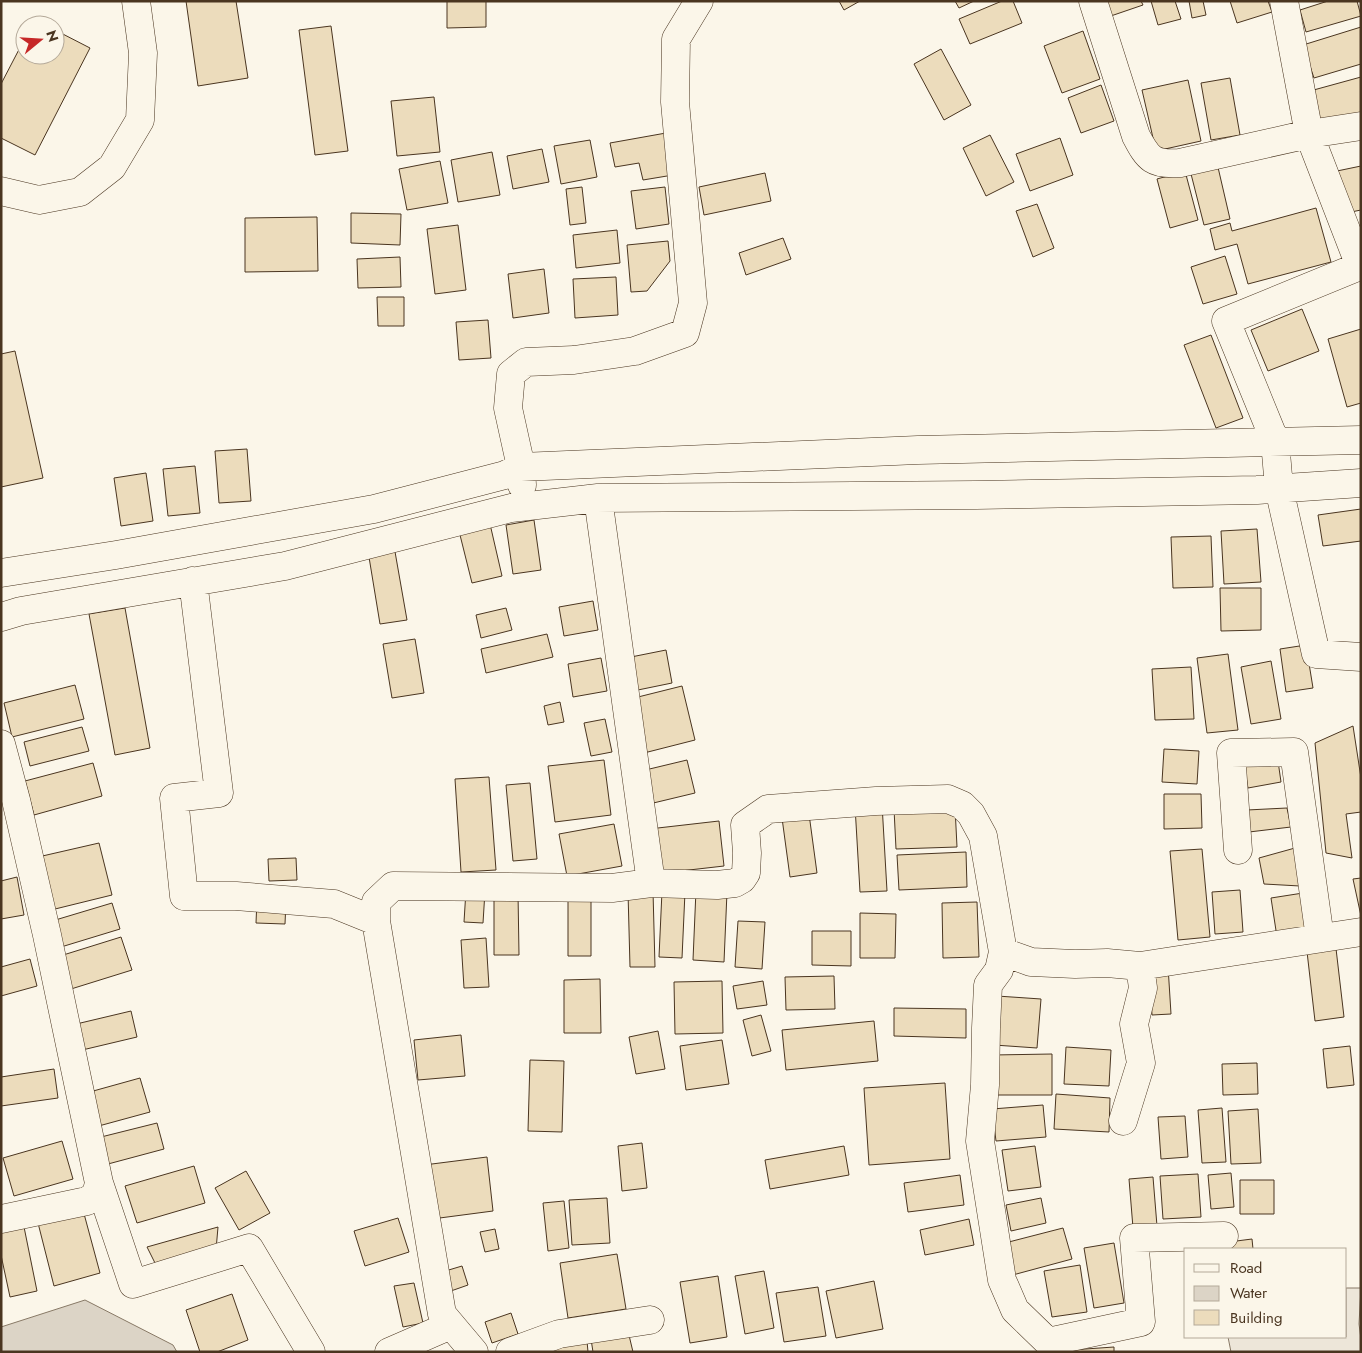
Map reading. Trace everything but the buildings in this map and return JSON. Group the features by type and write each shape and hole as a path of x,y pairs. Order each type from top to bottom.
{"street":[{"path":"1,191 39,200 80,192 112,167 140,120 143,53 136,1"},
{"path":"524,506 521,467 508,408 511,374 526,362 574,360 635,351 685,333 694,303 675,102 676,39 699,1"},
{"path":"1093,1 1136,136 1150,159 1165,164 1180,163 1309,134 1361,126"},
{"path":"1284,1 1309,134 1360,266 1226,321 1275,442 1279,488 1316,654 1361,657"},
{"path":"1,573 374,509 504,475 521,467 918,450 1361,440"},
{"path":"1,617 20,611 285,566 512,508 598,498 995,495 1257,490 1361,483"},
{"path":"598,498 651,883"},
{"path":"193,581 220,793 174,798 184,896 236,896 334,904 376,921"},
{"path":"1,744 9,802 47,935 93,1192 133,1284 248,1248 311,1352"},
{"path":"1238,850 1231,753 1294,752 1320,938"},
{"path":"474,1352 442,1314 376,921 376,902 393,886 612,888 651,883 717,885 735,883 742,879 746,873 745,825 768,809 876,801 948,799 962,805 971,814 983,836 1003,952 998,970 988,985 985,1085 980,1141 1002,1280 1015,1310 1051,1347 1141,1322 1134,1238 1224,1236"},
{"path":"1003,952 1031,962 1075,964 1106,962 1140,966 1361,932"},
{"path":"1123,1121 1141,1063 1134,1024 1143,988 1140,966"},
{"path":"1,1219 93,1192"},
{"path":"510,1352 559,1334 650,1320"},
{"path":"389,1352 451,1325"}],"shaded area":[{"path":"1347,1288 1361,1288 1359,1324 1361,1352 1231,1352 1228,1338 1347,1338"}],"water":[{"path":"85,1300 173,1345 177,1352 1,1352 1,1327"}]}
